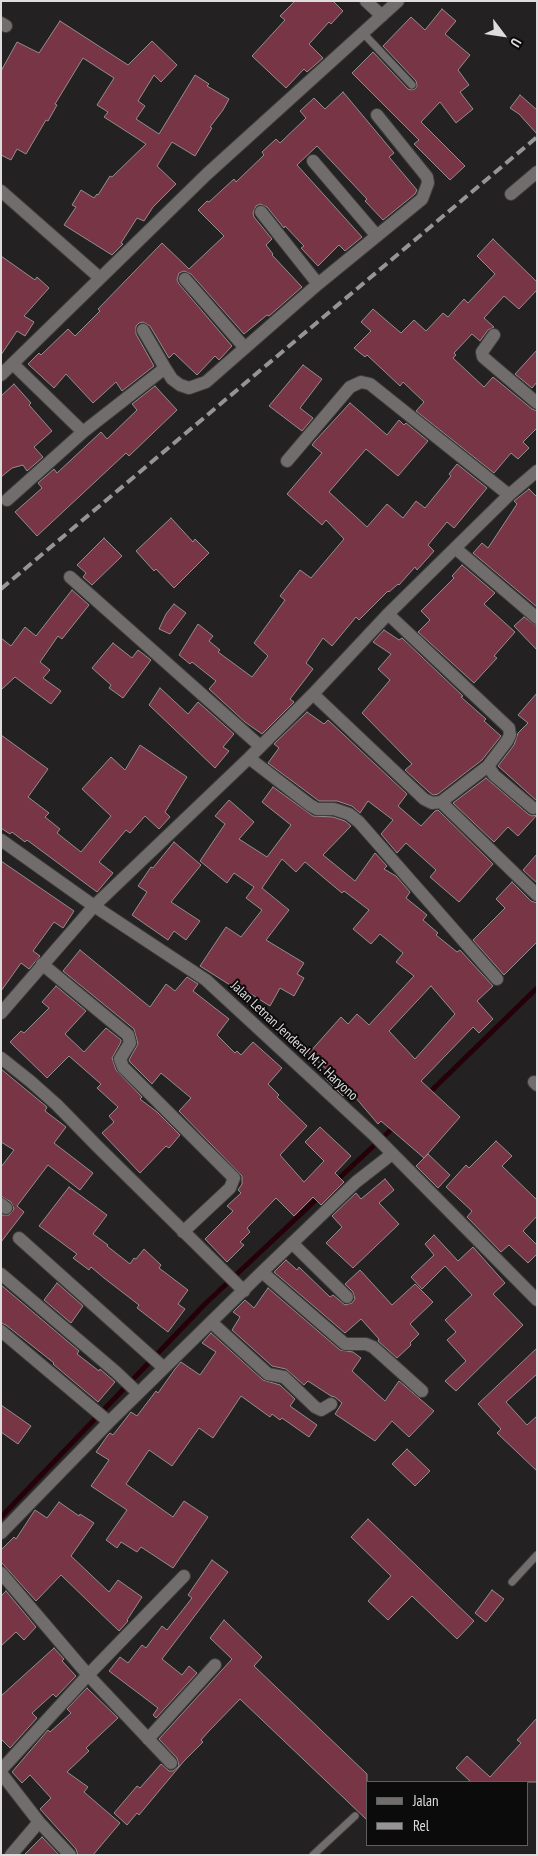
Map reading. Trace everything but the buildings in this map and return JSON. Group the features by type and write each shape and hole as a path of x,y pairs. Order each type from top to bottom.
{"street":[{"path":"366,1 382,16"},
{"path":"1,375 207,174 398,1"},
{"path":"143,330 172,379 180,385 189,388 198,386 206,382 318,284 422,200 428,183 427,177 377,115"},
{"path":"313,160 378,236"},
{"path":"512,194 537,172"},
{"path":"1,191 100,278"},
{"path":"261,212 318,284"},
{"path":"185,279 245,348"},
{"path":"494,335 482,352 484,357 537,403"},
{"path":"13,364 83,432"},
{"path":"7,500 83,432 165,368"},
{"path":"287,461 350,387 361,382 370,384 509,495"},
{"path":"1,1013 94,906 249,758 313,694 388,614 509,495 537,471"},
{"path":"455,548 537,618"},
{"path":"70,577 260,746"},
{"path":"313,694 424,799 432,803 441,802 488,766 507,741 510,735 509,728 388,614"},
{"path":"249,758 310,805 317,809 334,809 349,814 359,822 497,979"},
{"path":"488,766 494,774 533,808"},
{"path":"441,802 537,895"},
{"name":"Jalan Letnan Jenderal M.T. Haryono","path":"1,840 94,906 206,980 374,1135 537,1300"},
{"path":"42,964 128,1035 130,1043 120,1060 123,1067 234,1178 230,1188 183,1232"},
{"path":"1,1058 30,1080 57,1105 240,1287"},
{"path":"2,1530 100,1414 134,1389 211,1322 240,1287 262,1272 390,1151"},
{"path":"19,1238 161,1364"},
{"path":"292,1243 347,1297"},
{"path":"262,1272 345,1344 366,1344 373,1347 422,1391"},
{"path":"1,1274 134,1389"},
{"path":"211,1322 268,1374 284,1377 315,1407 322,1410 331,1404"},
{"path":"1,1331 100,1414"},
{"path":"1,1573 88,1674 171,1763"},
{"path":"70,1855 39,1822 1,1772 88,1674 184,1576"},
{"path":"148,1739 215,1665"},
{"path":"11,1855 39,1822"}],"lane":[{"path":"363,32 412,85"},
{"path":"512,1582 537,1555"},
{"path":"313,1855 355,1816"}],"waterway":[{"path":"428,1094 537,988"},
{"path":"335,1182 395,1126"},
{"path":"1,1517 205,1304 320,1196"}],"railway":[{"path":"1,589 537,137"}]}
